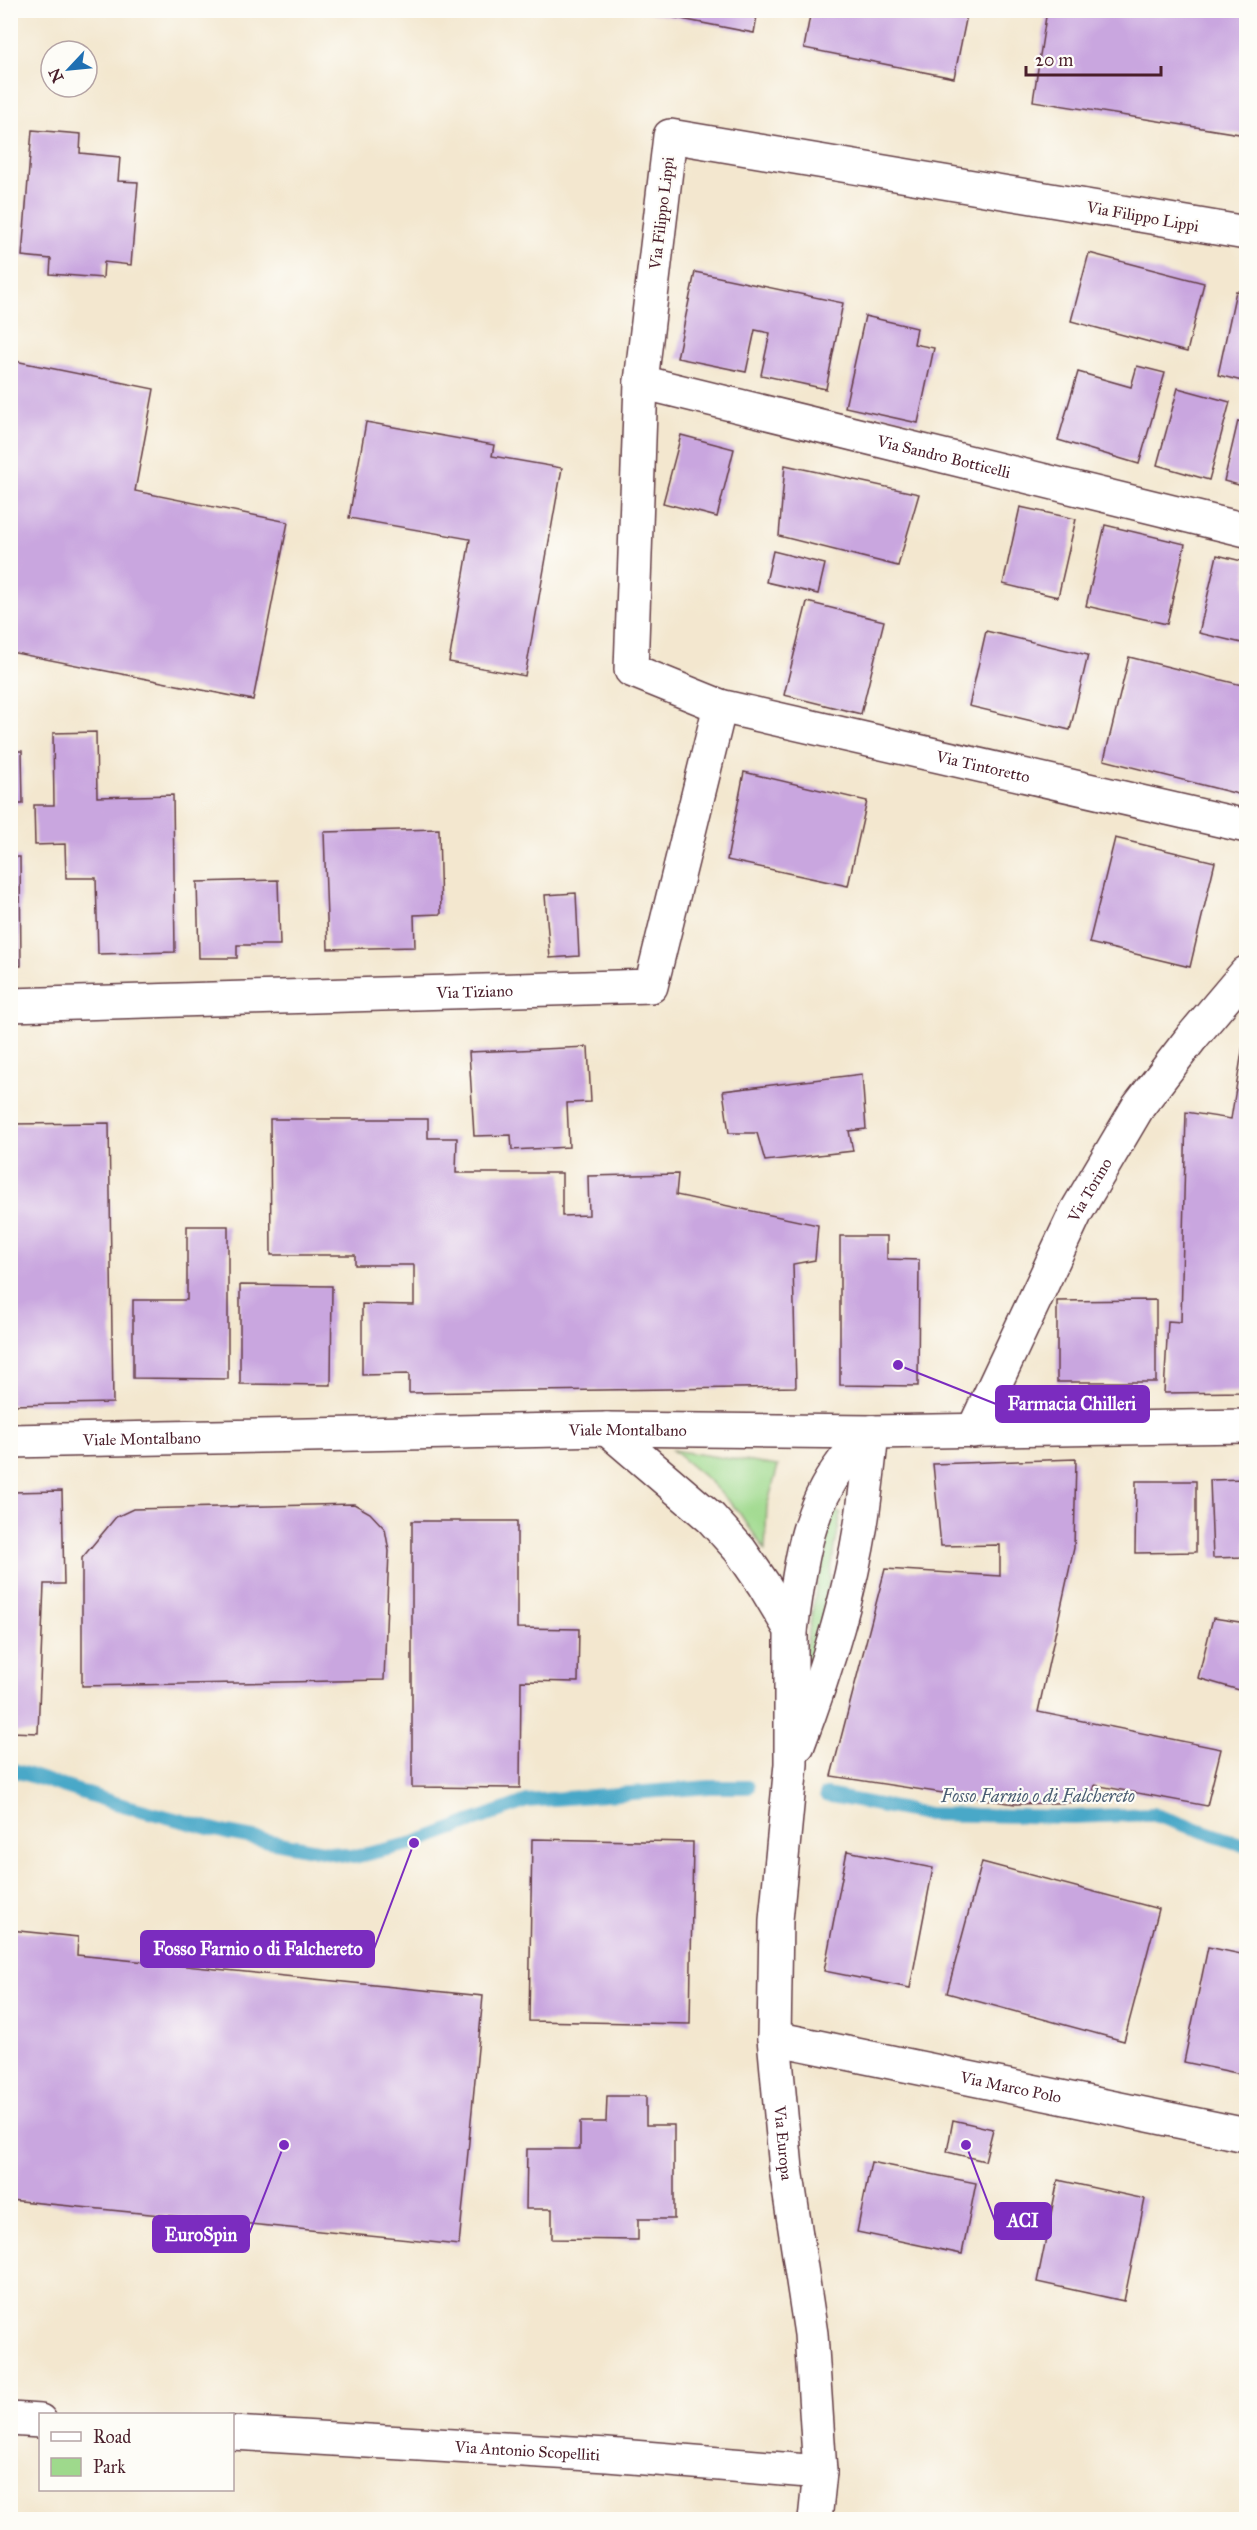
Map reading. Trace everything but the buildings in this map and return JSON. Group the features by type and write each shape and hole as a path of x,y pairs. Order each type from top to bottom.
{"street":[{"name":"Via Filippo Lippi","path":"720,705 631,670 641,382 670,136 1246,233"},
{"name":"Via Sandro Botticelli","path":"641,382 1246,530"},
{"name":"Via Tintoretto","path":"720,705 1246,826"},
{"name":"Via Tiziano","path":"10,1005 651,986 720,705"},
{"name":"Via Torino","path":"973,1431 1076,1212 1138,1107 1192,1037 1246,973"},
{"name":"Viale Montalbano","path":"10,1441 607,1429 872,1432 1246,1426"},
{"path":"607,1429 718,1526 740,1550 765,1585 790,1630"},
{"path":"791,1764 790,1630 805,1538 822,1495 841,1464 872,1432"},
{"path":"791,1764 824,1677 843,1608 861,1525 872,1432"},
{"name":"Via Europa","path":"791,1764 776,1920 774,2038 786,2169 811,2334 820,2472 815,2520"},
{"name":"Via Marco Polo","path":"774,2038 1246,2135"},
{"path":"10,2419 39,2421"},
{"name":"Via Antonio Scopelliti","path":"234,2433 607,2455 820,2472"}],"green space":[{"path":"672,1450 778,1466 767,1506 765,1550 738,1511 707,1479"},
{"path":"830,1511 841,1513 814,1666 803,1664"}],"waterway":[{"name":"Fosso Farnio o di Falchereto","path":"10,1769 115,1803 227,1833 354,1857 414,1843 527,1801 710,1787 748,1787"},
{"name":"Fosso Farnio o di Falchereto","path":"826,1795 926,1814 1073,1817 1152,1814 1246,1846"}],"place":[{"name":"Farmacia Chilleri","path":"898,1365"},
{"name":"Fosso Farnio o di Falchereto","path":"414,1843"},
{"name":"EuroSpin","path":"284,2145"},
{"name":"ACI","path":"966,2145"}]}
